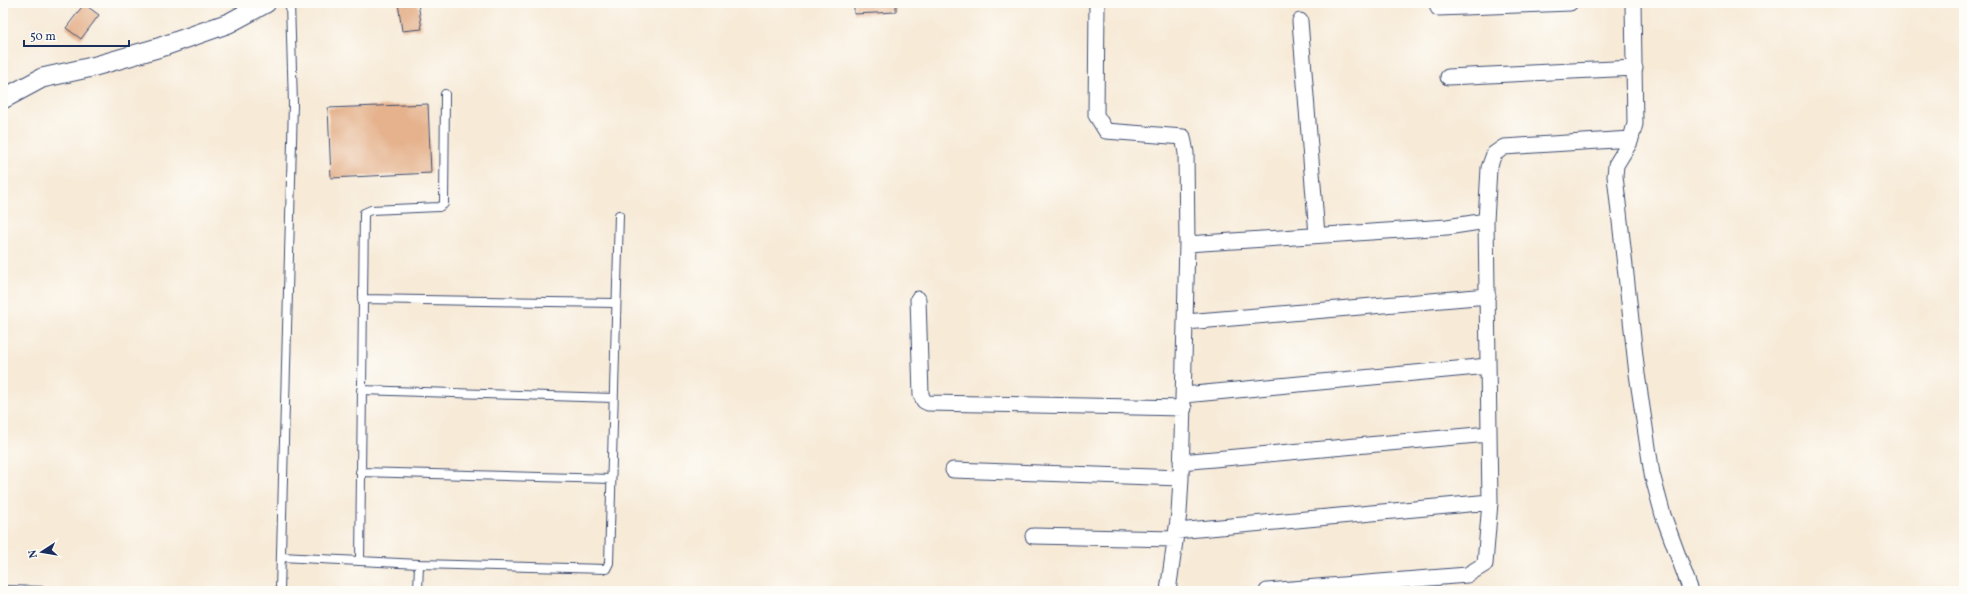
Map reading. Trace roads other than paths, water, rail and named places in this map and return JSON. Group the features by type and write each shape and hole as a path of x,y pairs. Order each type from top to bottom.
{"street":[{"path":"3,99 42,78 92,67 161,47 229,23 266,3"},
{"path":"1097,3 1096,115 1106,131 1183,137 1186,153 1186,322 1182,462 1176,535 1168,591"},
{"path":"1438,8 1570,3"},
{"path":"1633,3 1635,124 1631,139 1616,165 1615,176 1644,421 1652,474 1663,515 1691,591"},
{"path":"1300,21 1317,235"},
{"path":"1448,77 1635,68"},
{"path":"1267,591 1467,575 1485,564 1490,502 1486,221 1489,168 1494,154 1504,147 1631,139"},
{"path":"1187,244 1447,227 1486,221"},
{"path":"1186,322 1488,296"},
{"path":"918,299 921,395 924,401 928,403 1184,401 1488,366"},
{"path":"1182,462 1488,434"},
{"path":"953,470 1181,478"},
{"path":"1033,536 1176,535 1490,502"}],"lane":[{"path":"280,591 293,104 290,3"},
{"path":"360,561 364,213 370,210 439,207 444,204 445,94"},
{"path":"281,557 419,564 606,569 608,563 615,303 619,215"},
{"path":"362,299 615,303"},
{"path":"361,390 613,398"},
{"path":"360,472 610,479"},
{"path":"418,591 419,564"},
{"path":"3,590 46,591"}]}
